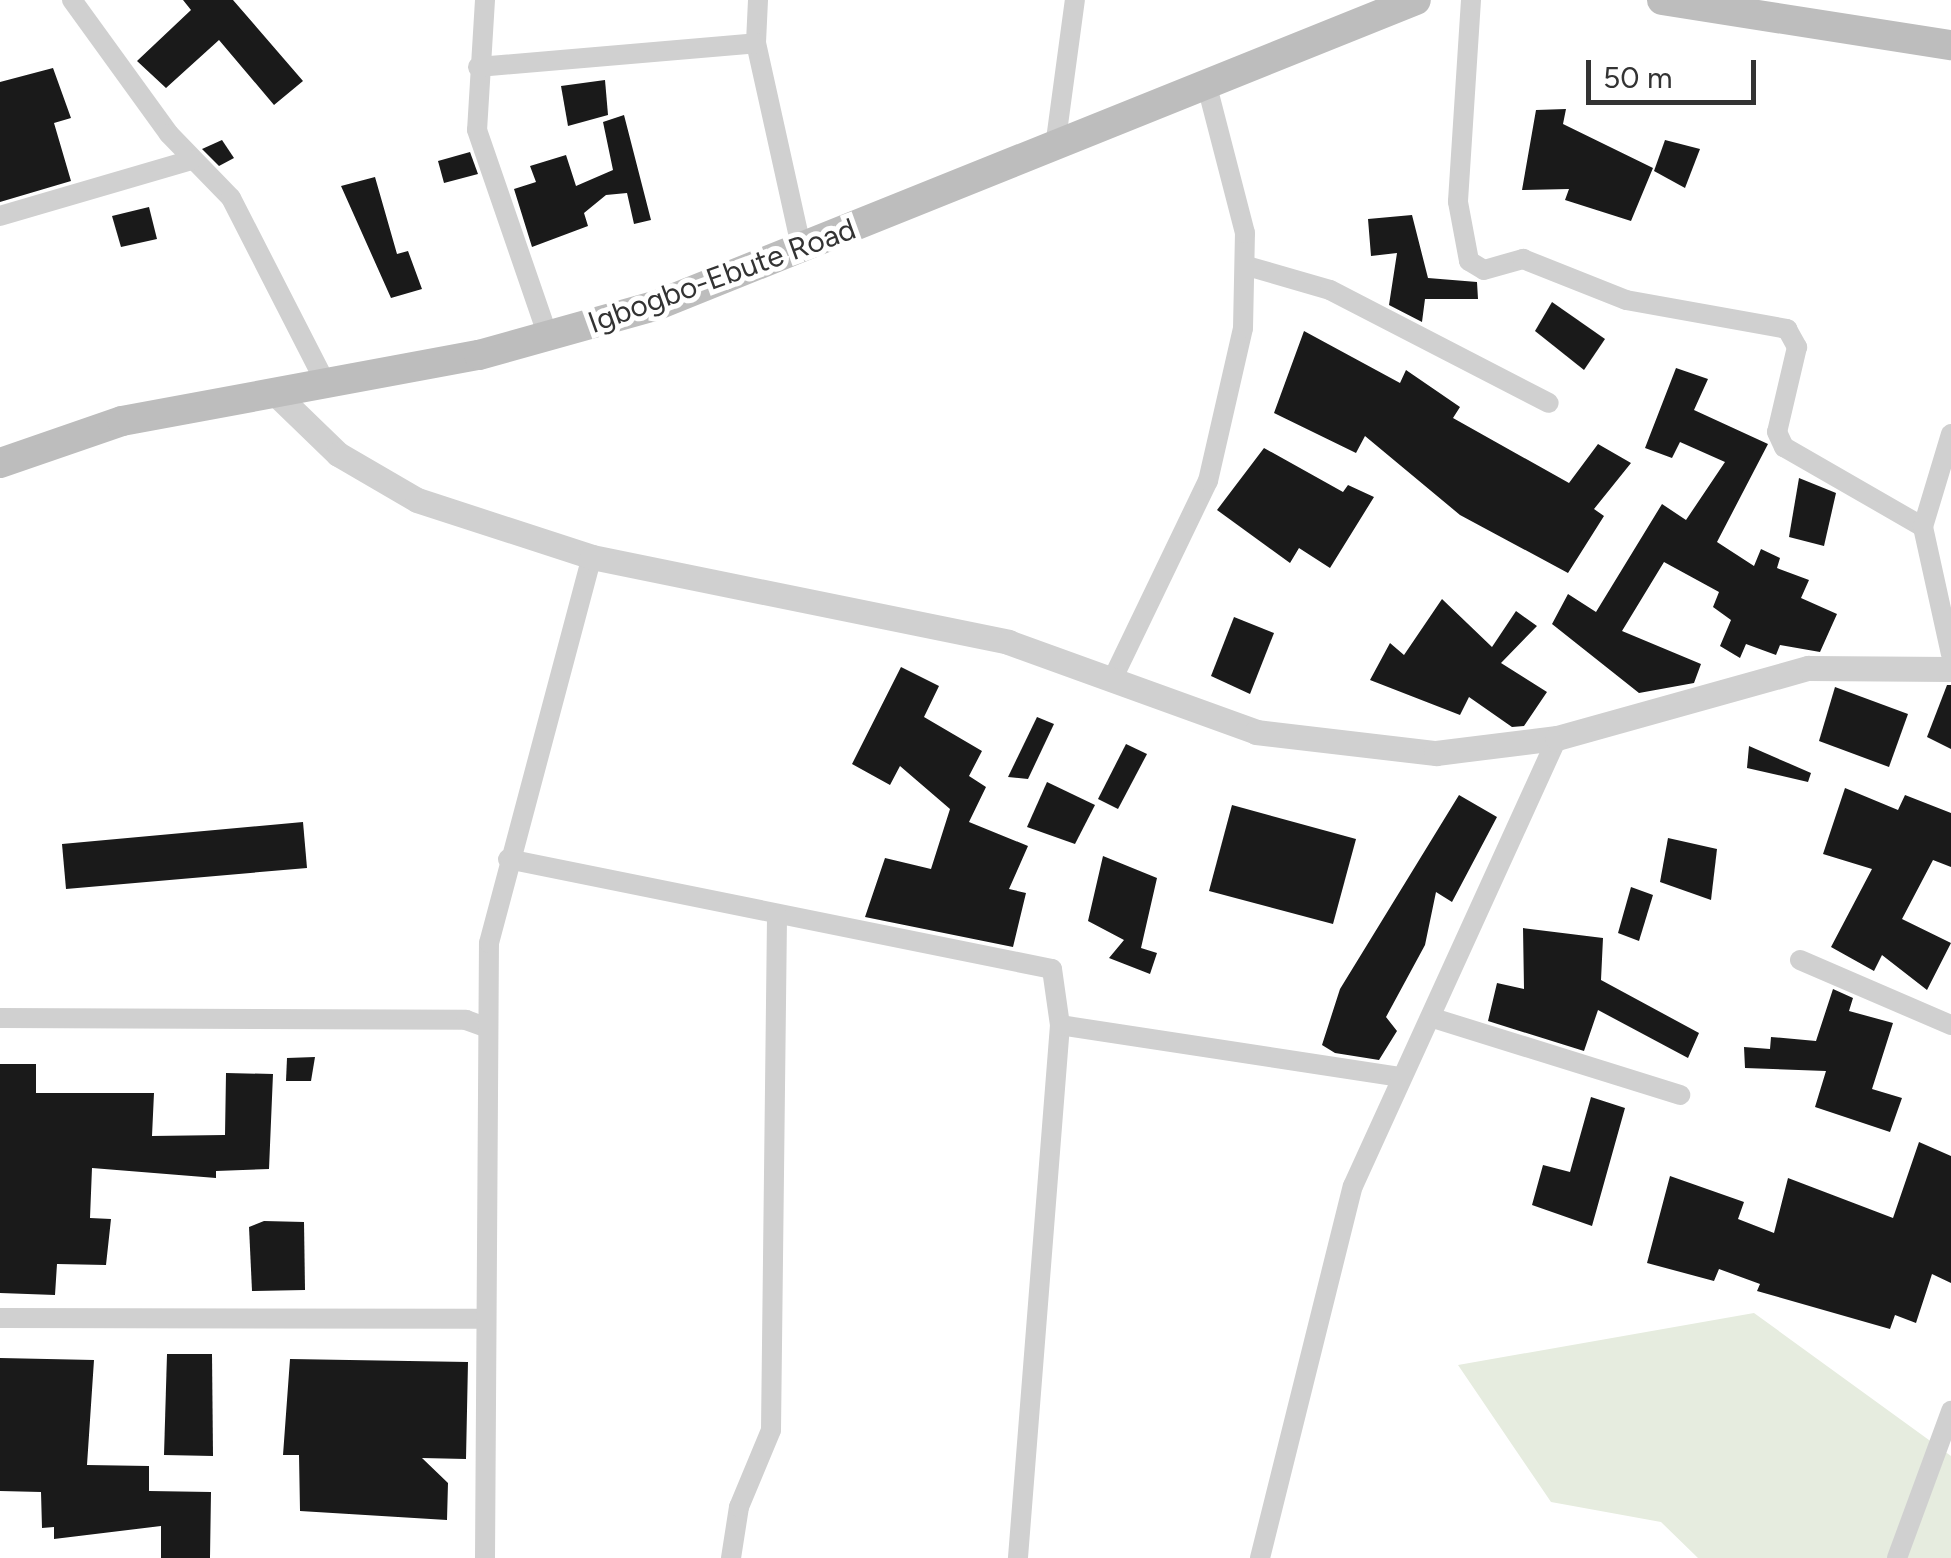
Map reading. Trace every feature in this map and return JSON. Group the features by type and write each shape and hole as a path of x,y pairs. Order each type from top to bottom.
{"main road":[{"name":"Igbogbo-Ebute Road","path":"0,463 122,421 278,396 548,336 802,250 1056,147 1380,5 1416,0"},
{"path":"1662,0 1951,45"}],"street":[{"path":"72,0 191,160 232,198 327,386"},
{"path":"485,0 477,130 548,336"},
{"path":"758,0 756,42 802,250"},
{"path":"1056,147 1075,0"},
{"path":"1471,0 1458,202 1469,261 1484,270 1522,259 1626,300 1787,329 1797,346 1777,432 1784,448 1923,528"},
{"path":"478,67 756,42"},
{"path":"1113,678 1208,482 1247,266 1206,82"},
{"path":"0,216 191,160"},
{"path":"1247,266 1330,290 1549,403"},
{"path":"278,396 338,454 417,500 592,557 1008,642 1256,732 1436,752 1557,738 1808,668 1951,668"},
{"path":"1951,434 1923,528 1951,654"},
{"path":"485,1558 485,1027 490,943 508,860 592,557"},
{"path":"1260,1558 1354,1186 1557,738"},
{"path":"508,860 1052,969 1060,1025 1018,1558"},
{"path":"730,1558 735,1519 772,1430 777,915"},
{"path":"1800,960 1951,1025"},
{"path":"0,1018 466,1020 485,1027"},
{"path":"1433,1018 1680,1096"},
{"path":"1060,1025 1401,1076"},
{"path":"0,1318 485,1319"},
{"path":"1898,1558 1951,1410"}],"shaded area":[{"path":"1754,1313 1951,1456 1951,1558 1698,1558 1661,1522 1551,1502 1458,1365"}],"building":[{"path":"183,0 233,0 303,81 274,105 219,40 166,88 137,61 191,10"},
{"path":"53,68 71,118 54,123 71,181 0,202 0,82"},
{"path":"605,80 608,115 568,126 561,86"},
{"path":"1566,109 1563,124 1653,168 1631,221 1565,200 1569,189 1522,190 1536,110"},
{"path":"624,115 651,220 634,224 627,193 606,195 584,213 588,226 532,247 514,189 536,182 530,166 566,155 576,186 613,170 603,122"},
{"path":"222,140 234,158 219,166 202,149"},
{"path":"1665,140 1700,149 1685,188 1654,171"},
{"path":"470,152 478,174 444,183 438,161"},
{"path":"375,177 397,254 408,251 422,289 391,298 341,186"},
{"path":"149,207 157,239 121,247 112,216"},
{"path":"1412,215 1428,278 1477,282 1478,299 1425,299 1422,322 1389,305 1397,253 1371,256 1368,219"},
{"path":"1552,302 1605,339 1584,370 1535,331"},
{"path":"1304,331 1400,383 1406,370 1460,407 1453,418 1569,483 1598,444 1631,463 1594,509 1604,516 1568,573 1460,515 1365,436 1356,453 1274,413"},
{"path":"1676,368 1708,379 1694,410 1768,444 1717,542 1754,566 1761,549 1780,558 1777,568 1809,580 1801,598 1837,614 1820,652 1780,645 1776,655 1746,644 1740,658 1720,646 1731,620 1713,607 1719,592 1664,562 1622,631 1701,664 1694,683 1639,693 1552,624 1568,594 1596,612 1662,504 1686,520 1725,462 1680,442 1672,458 1645,448"},
{"path":"1264,448 1343,492 1348,485 1374,497 1330,568 1299,548 1290,563 1217,510"},
{"path":"1799,478 1836,493 1824,546 1789,537"},
{"path":"1442,599 1492,647 1516,611 1537,626 1501,663 1547,692 1524,726 1512,727 1469,697 1460,715 1370,680 1390,643 1404,655"},
{"path":"1234,617 1274,633 1250,694 1211,676"},
{"path":"901,667 939,686 924,717 982,751 969,776 986,787 969,822 1028,846 1009,889 1026,893 1013,947 865,917 885,858 931,869 950,809 900,766 890,785 852,764"},
{"path":"1947,685 1951,685 1951,749 1927,737"},
{"path":"1835,687 1908,714 1889,767 1819,741"},
{"path":"1037,717 1054,724 1028,779 1008,777"},
{"path":"1126,744 1147,754 1118,809 1098,799"},
{"path":"1749,746 1811,773 1808,782 1747,768"},
{"path":"1047,782 1095,805 1075,844 1027,827"},
{"path":"1845,788 1898,810 1905,795 1951,813 1951,867 1933,860 1902,919 1951,943 1927,990 1882,955 1874,971 1831,947 1872,869 1823,854"},
{"path":"1459,795 1497,817 1452,902 1436,892 1425,945 1386,1017 1397,1031 1379,1060 1335,1053 1322,1045 1340,989"},
{"path":"1232,805 1356,839 1333,924 1209,891"},
{"path":"303,822 307,868 66,889 62,844"},
{"path":"1668,838 1717,849 1711,900 1660,882"},
{"path":"1103,856 1157,878 1141,948 1157,953 1150,974 1109,958 1124,940 1088,921"},
{"path":"1631,887 1653,895 1639,941 1618,933"},
{"path":"1523,928 1603,938 1601,980 1699,1033 1688,1058 1598,1010 1584,1051 1488,1021 1497,983 1524,989"},
{"path":"1833,989 1853,998 1849,1011 1893,1023 1872,1089 1902,1098 1890,1132 1815,1107 1826,1071 1745,1068 1744,1047 1770,1049 1771,1037 1816,1041"},
{"path":"315,1057 311,1081 286,1081 287,1058"},
{"path":"0,1064 36,1064 36,1093 154,1093 152,1136 225,1135 226,1073 273,1074 269,1169 216,1171 216,1178 92,1168 90,1218 111,1219 106,1265 57,1264 55,1295 0,1293"},
{"path":"1591,1097 1625,1108 1592,1226 1532,1205 1543,1165 1570,1172"},
{"path":"1919,1142 1951,1156 1951,1283 1932,1274 1916,1323 1895,1315 1890,1329 1757,1291 1760,1284 1719,1269 1714,1281 1647,1263 1670,1176 1744,1202 1738,1219 1774,1233 1788,1178 1893,1218"},
{"path":"264,1221 304,1222 305,1290 252,1291 249,1227"},
{"path":"167,1354 212,1354 213,1456 164,1455"},
{"path":"0,1358 94,1360 87,1465 149,1466 149,1491 211,1492 210,1558 161,1558 161,1526 54,1539 54,1527 42,1528 41,1492 0,1491"},
{"path":"290,1359 468,1362 466,1459 422,1458 448,1483 447,1520 300,1511 299,1455 283,1455"}]}
